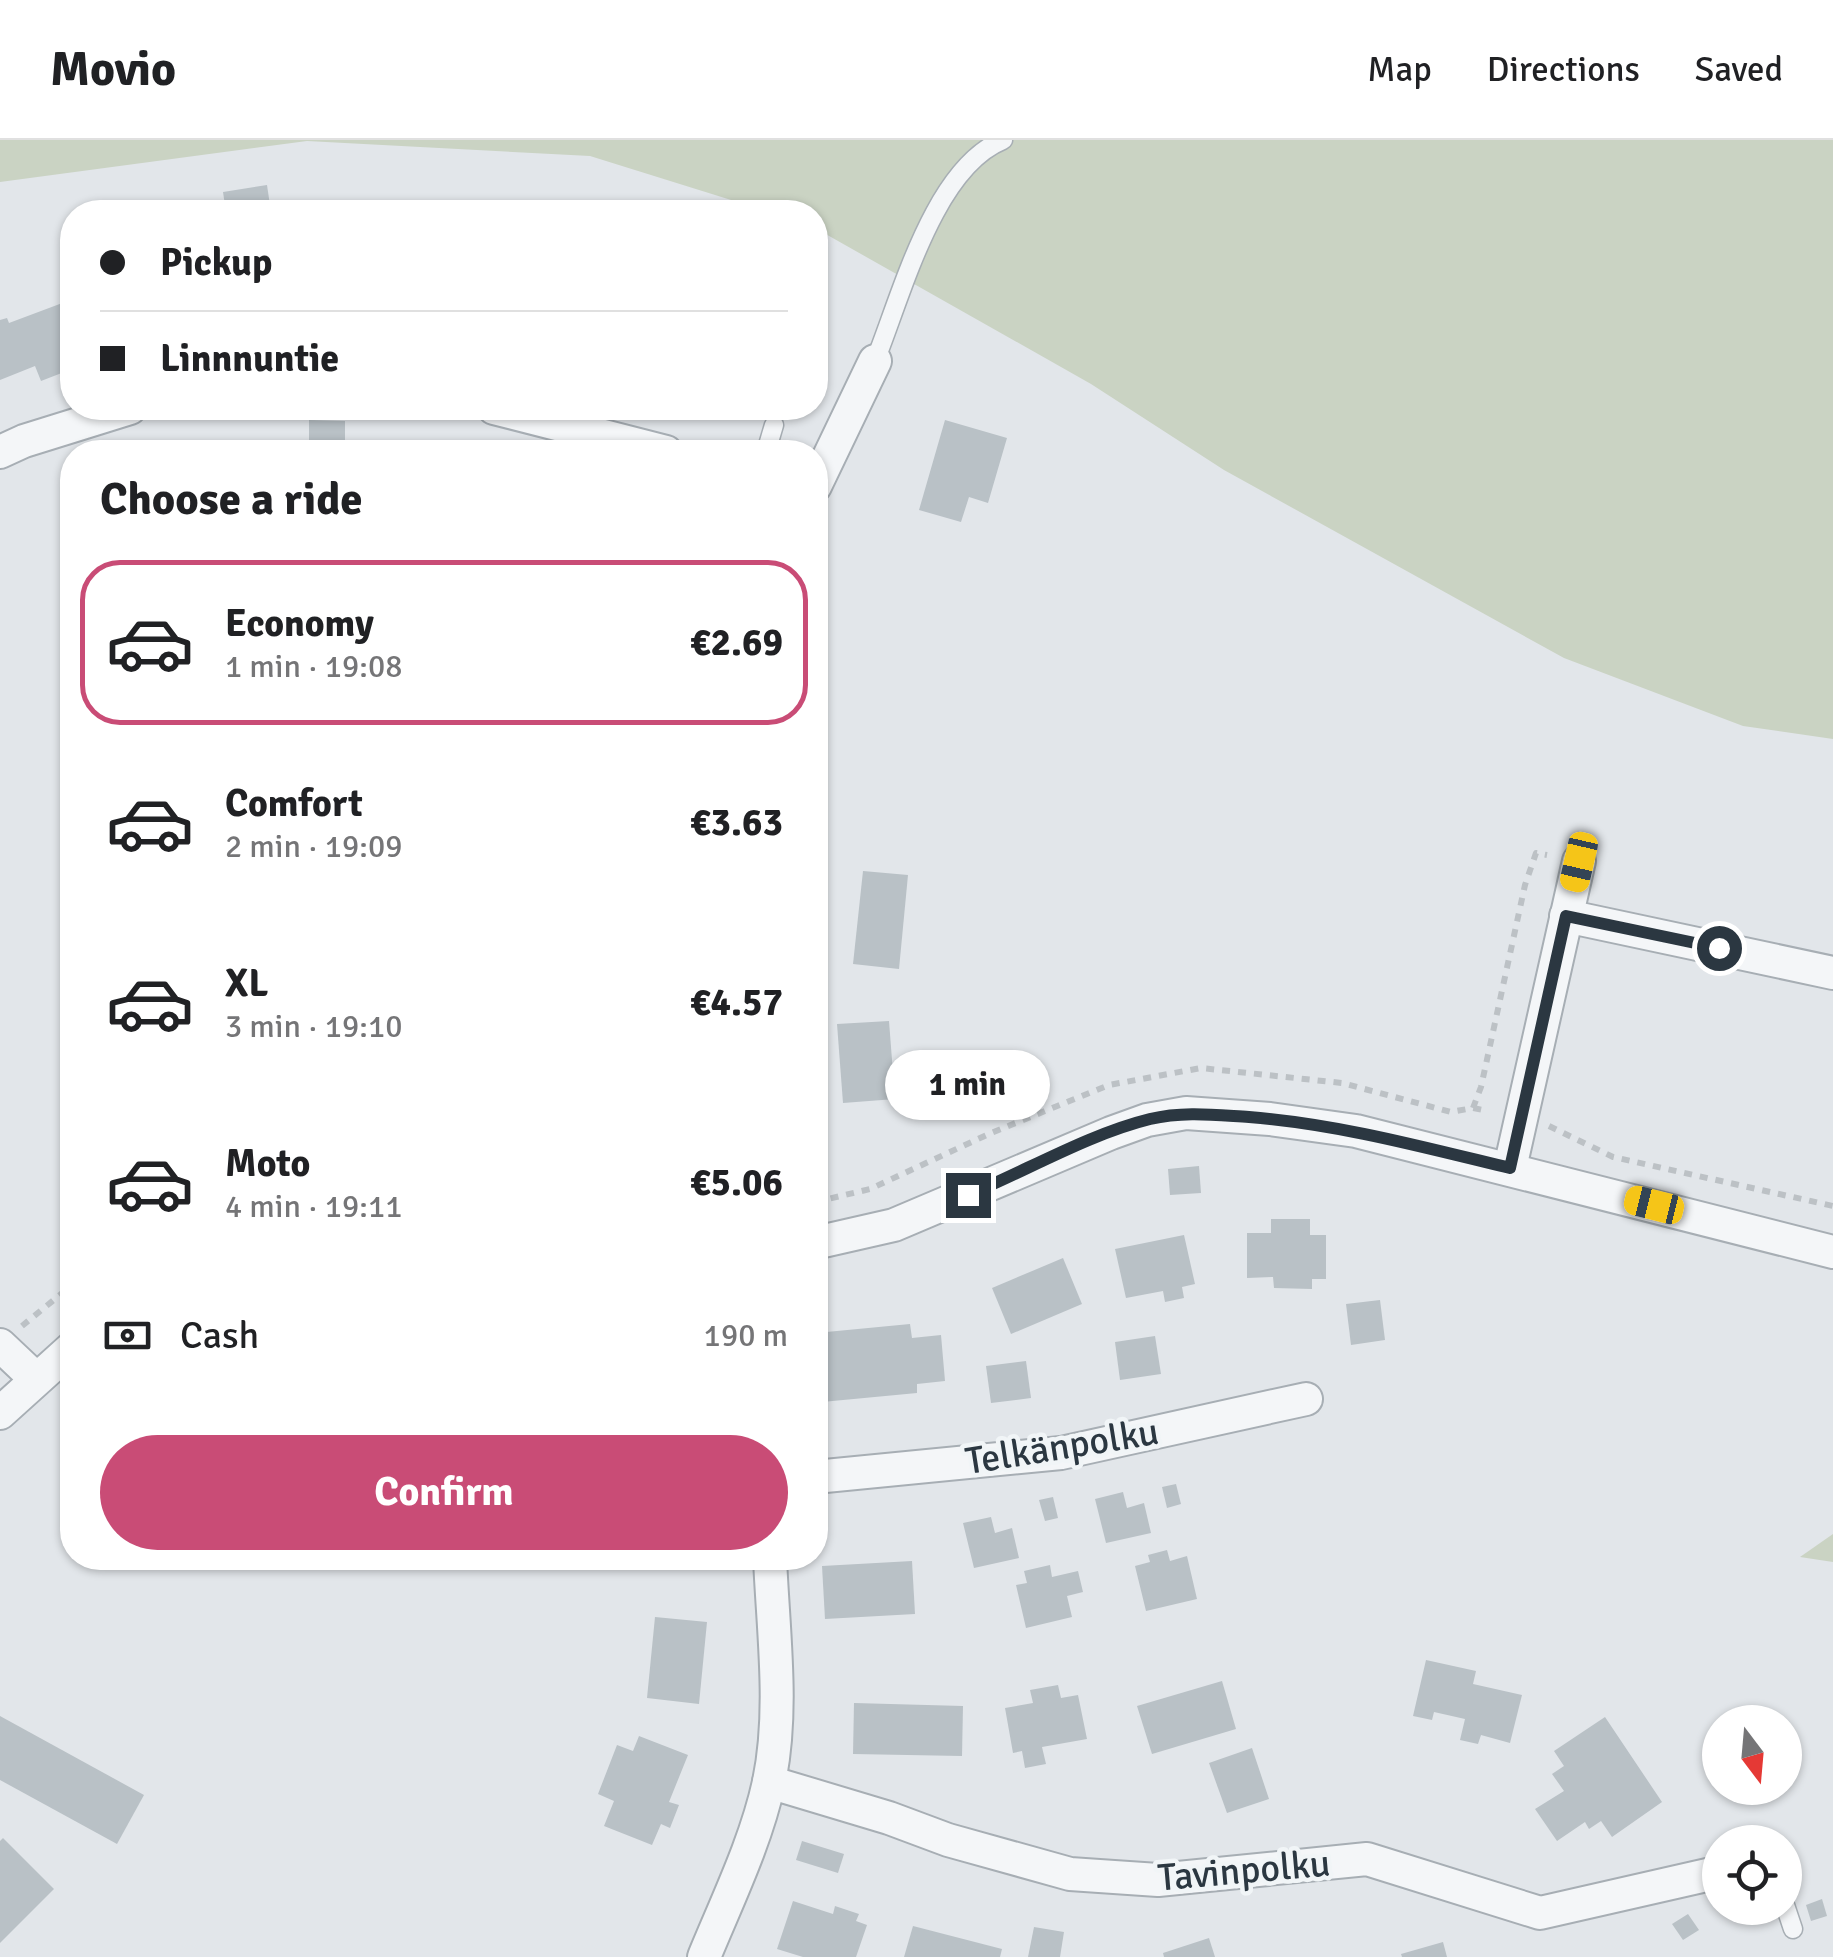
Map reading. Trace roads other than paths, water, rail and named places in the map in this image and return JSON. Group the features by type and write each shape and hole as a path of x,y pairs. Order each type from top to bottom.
{"street":[{"path":"828,459 875,361"},
{"path":"0,452 24,440 90,420"},
{"path":"541,420 619,440"},
{"path":"1510,1168 1579,862"},
{"path":"1566,916 1833,973"},
{"path":"828,1240 894,1225 1110,1133 1186,1112 1356,1131 1833,1252"},
{"path":"1,1346 36,1380"},
{"path":"0,1413 60,1359"},
{"name":"Telkänpolku","path":"828,1476 1061,1452 1306,1399"},
{"path":"704,1957 769,1782 776,1697 771,1570"},
{"name":"Tavinpolku","path":"769,1782 948,1840 1070,1874 1158,1880 1368,1859 1540,1913 1702,1876"}],"lane":[{"path":"875,361 934,211 948,186 987,147 1004,140"},
{"path":"770,440 774,425"},
{"path":"1792,1925 1793,1929"}]}
